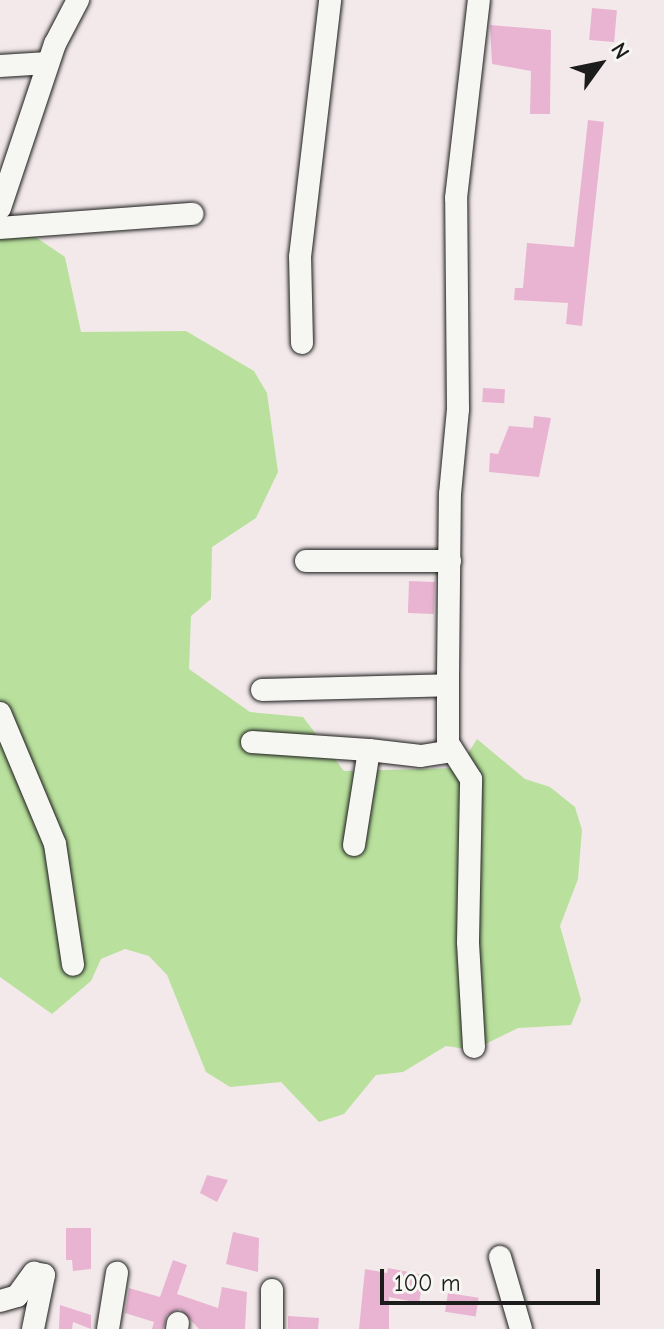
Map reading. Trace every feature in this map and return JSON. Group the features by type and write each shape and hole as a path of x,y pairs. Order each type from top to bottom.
{"street":[{"path":"0,208 48,63 78,0"},
{"path":"302,343 300,257 330,0"},
{"path":"474,1047 468,942 471,779 452,751 448,685 450,561 458,409 456,198 479,0"},
{"path":"0,66 48,63"},
{"path":"0,228 192,214"},
{"path":"306,561 450,561"},
{"path":"262,690 448,685"},
{"path":"0,713 55,844 73,965"},
{"path":"252,742 421,756 452,751"},
{"path":"354,845 369,750"},
{"path":"500,1257 521,1329"},
{"path":"0,1301 17,1296 34,1273 44,1275 33,1329"},
{"path":"108,1329 117,1273"},
{"path":"272,1290 272,1329"}],"green space":[{"path":"0,205 3,215 65,257 81,332 186,331 254,371 267,393 278,472 256,518 212,547 211,599 191,616 189,669 250,712 303,717 344,771 459,768 477,739 525,779 550,787 575,807 582,830 578,879 560,926 581,1000 571,1025 518,1028 473,1050 446,1046 403,1072 376,1075 344,1114 319,1122 281,1082 230,1087 206,1072 167,975 149,956 125,949 101,959 91,981 52,1014 0,977"}],"building":[{"path":"592,8 617,10 614,42 589,40"},
{"path":"490,25 551,30 550,114 530,114 531,71 492,64"},
{"path":"588,120 604,122 582,326 566,324 568,303 514,300 515,288 523,288 527,243 574,247"},
{"path":"483,388 505,389 504,403 482,402"},
{"path":"534,416 551,418 539,477 489,472 490,453 498,454 509,426 533,428"},
{"path":"409,581 435,582 434,614 408,613"},
{"path":"207,1175 228,1180 217,1202 200,1193"},
{"path":"66,1228 91,1228 91,1269 73,1271 72,1260 66,1260"},
{"path":"233,1232 259,1238 258,1272 226,1264"},
{"path":"173,1260 187,1265 177,1294 218,1308 222,1287 247,1292 245,1329 199,1329 180,1309 167,1315 163,1329 152,1329 154,1322 125,1313 129,1288 160,1297"},
{"path":"388,1268 424,1275 419,1303 389,1297 389,1329 359,1329 365,1269 387,1273"},
{"path":"448,1293 479,1298 476,1317 445,1312"},
{"path":"60,1305 91,1315 91,1329 73,1322 72,1329 59,1329"},
{"path":"288,1316 319,1318 318,1329 288,1329"}]}
